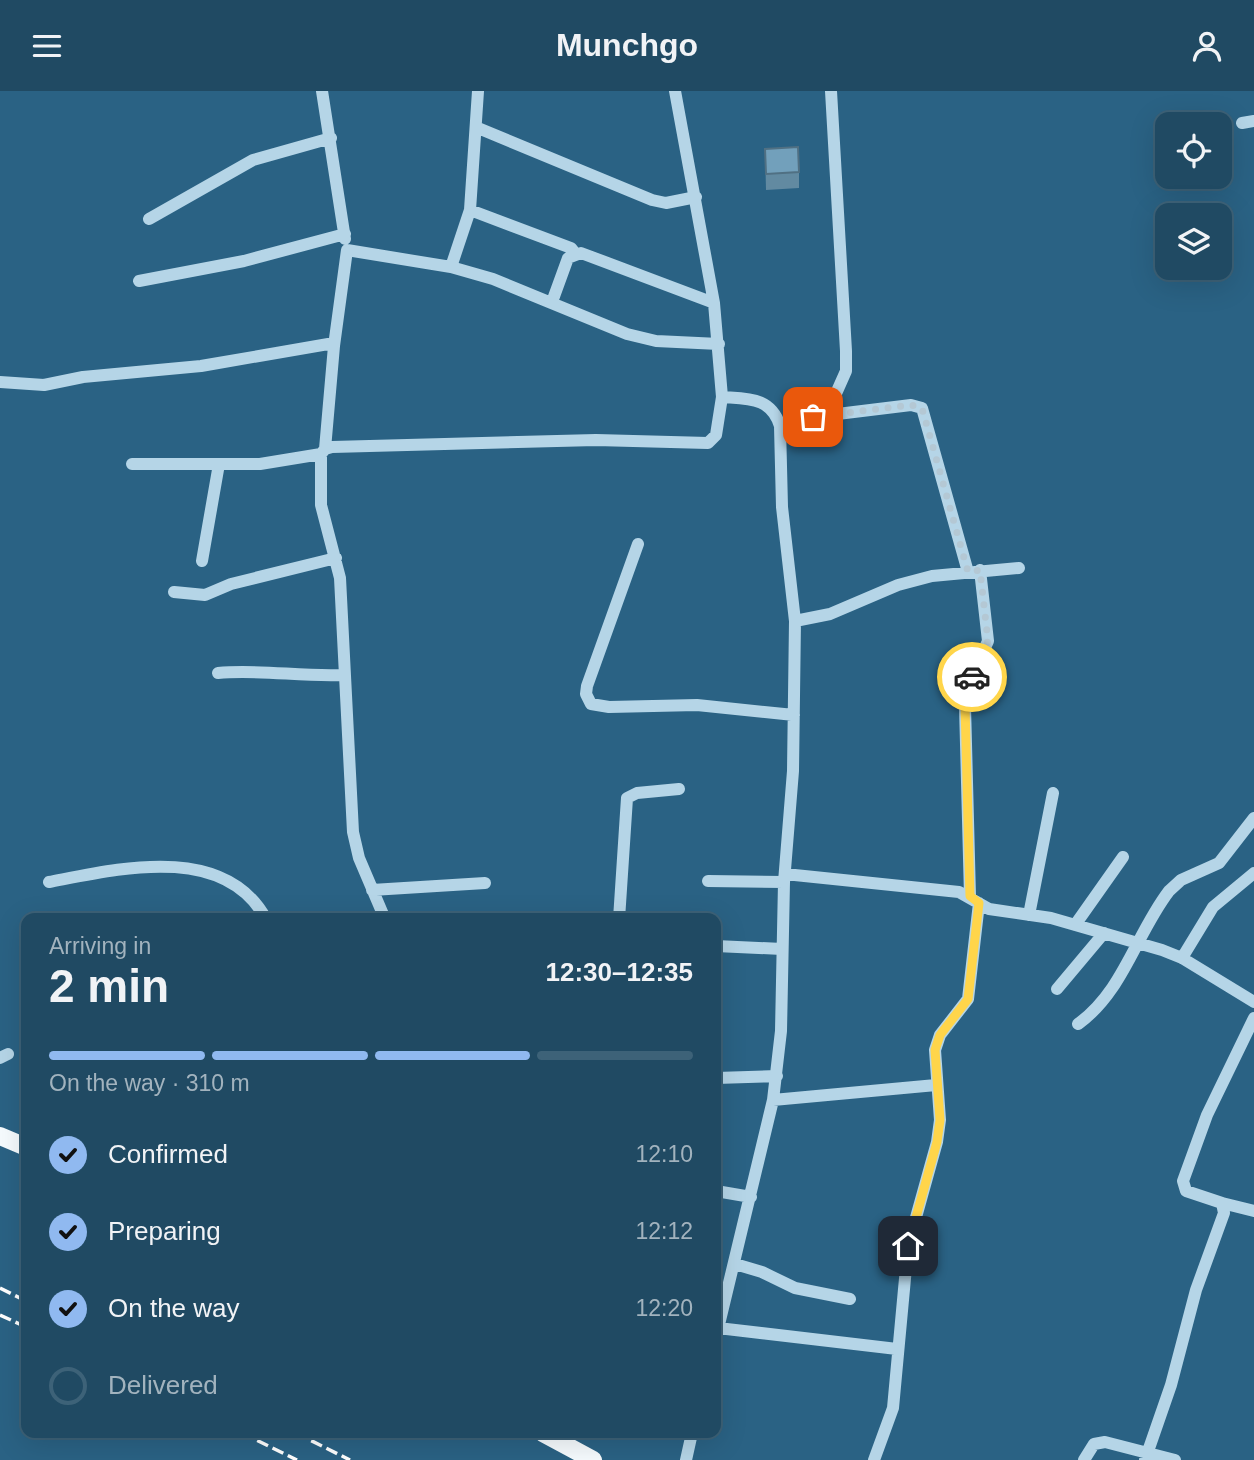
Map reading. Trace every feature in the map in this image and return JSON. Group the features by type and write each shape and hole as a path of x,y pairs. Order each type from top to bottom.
{"main road":[{"path":"0,1136 21,1145"},
{"path":"552,1438 593,1460"}],"street":[{"path":"322,91 347,250 334,343 323,451 321,505 336,558 341,594 343,675 354,832 359,858 383,913"},
{"path":"451,267 470,210 478,128 478,91"},
{"path":"132,464 260,464 323,451 596,440 708,443 716,435 722,397 719,344 715,303 675,91"},
{"path":"826,416 846,371 831,91"},
{"path":"478,128 652,201 666,203 696,197"},
{"path":"149,219 253,160 331,138"},
{"path":"470,210 533,232 571,248 575,253 619,266 715,303"},
{"path":"139,281 244,261 345,234"},
{"path":"347,250 451,267 552,302 627,334 676,343 719,344"},
{"path":"552,302 568,258 575,253"},
{"path":"0,382 44,385 83,377 201,366 334,343"},
{"path":"721,1316 751,1197 777,1076 794,715 795,621 782,507 780,426 776,415 765,403 722,397"},
{"path":"780,426 826,416 911,405 922,408 974,571 988,641 968,688 965,705 975,900 968,999 937,1043 936,1085 940,1120 937,1142 908,1246 893,1408 874,1460"},
{"path":"202,562 219,464"},
{"path":"638,544 587,686 586,694 591,704 609,707 697,705 794,715"},
{"path":"174,592 205,595 231,584 336,558"},
{"path":"795,621 843,610 898,585 932,576 1019,568"},
{"path":"218,673 239,671 300,676 343,675"},
{"path":"619,913 627,798 637,793 678,789"},
{"path":"1030,915 1053,793"},
{"path":"1078,1024 1092,1014 1110,991 1169,891 1181,880 1219,863 1254,818"},
{"path":"1075,925 1123,857"},
{"path":"49,882 136,866 192,869 227,881 253,899 262,913"},
{"path":"1182,958 1213,907 1254,873"},
{"path":"708,881 785,878 943,890 975,900 997,911 1075,925 1182,958 1254,1002"},
{"path":"372,890 485,883"},
{"path":"1057,989 1104,933"},
{"path":"721,946 782,949"},
{"path":"1254,1018 1207,1115 1183,1181 1186,1191 1254,1211"},
{"path":"721,1078 777,1076"},
{"path":"773,1100 936,1085"},
{"path":"721,1192 751,1197"},
{"path":"1146,1456 1171,1385 1196,1290 1224,1213 1222,1203"},
{"path":"734,1264 816,1295 850,1299"},
{"path":"721,1332 897,1349"},
{"path":"686,1460 691,1438"},
{"path":"1084,1460 1094,1444 1105,1442 1146,1456 1175,1460"}],"building":[{"path":"798,147 799,172 766,174 765,149"}],"railway":[{"path":"0,1288 21,1298"},
{"path":"0,1315 21,1325"},
{"path":"252,1438 297,1460"},
{"path":"306,1438 350,1460"}],"way so far":[{"path":"813,417 858,414 911,405 922,408 968,572 980,570 988,641 972,677"}],"route":[{"path":"908,1246 937,1142 940,1120 934,1072 935,1050 940,1035 968,999 979,903 970,896 965,705 972,677"}]}
